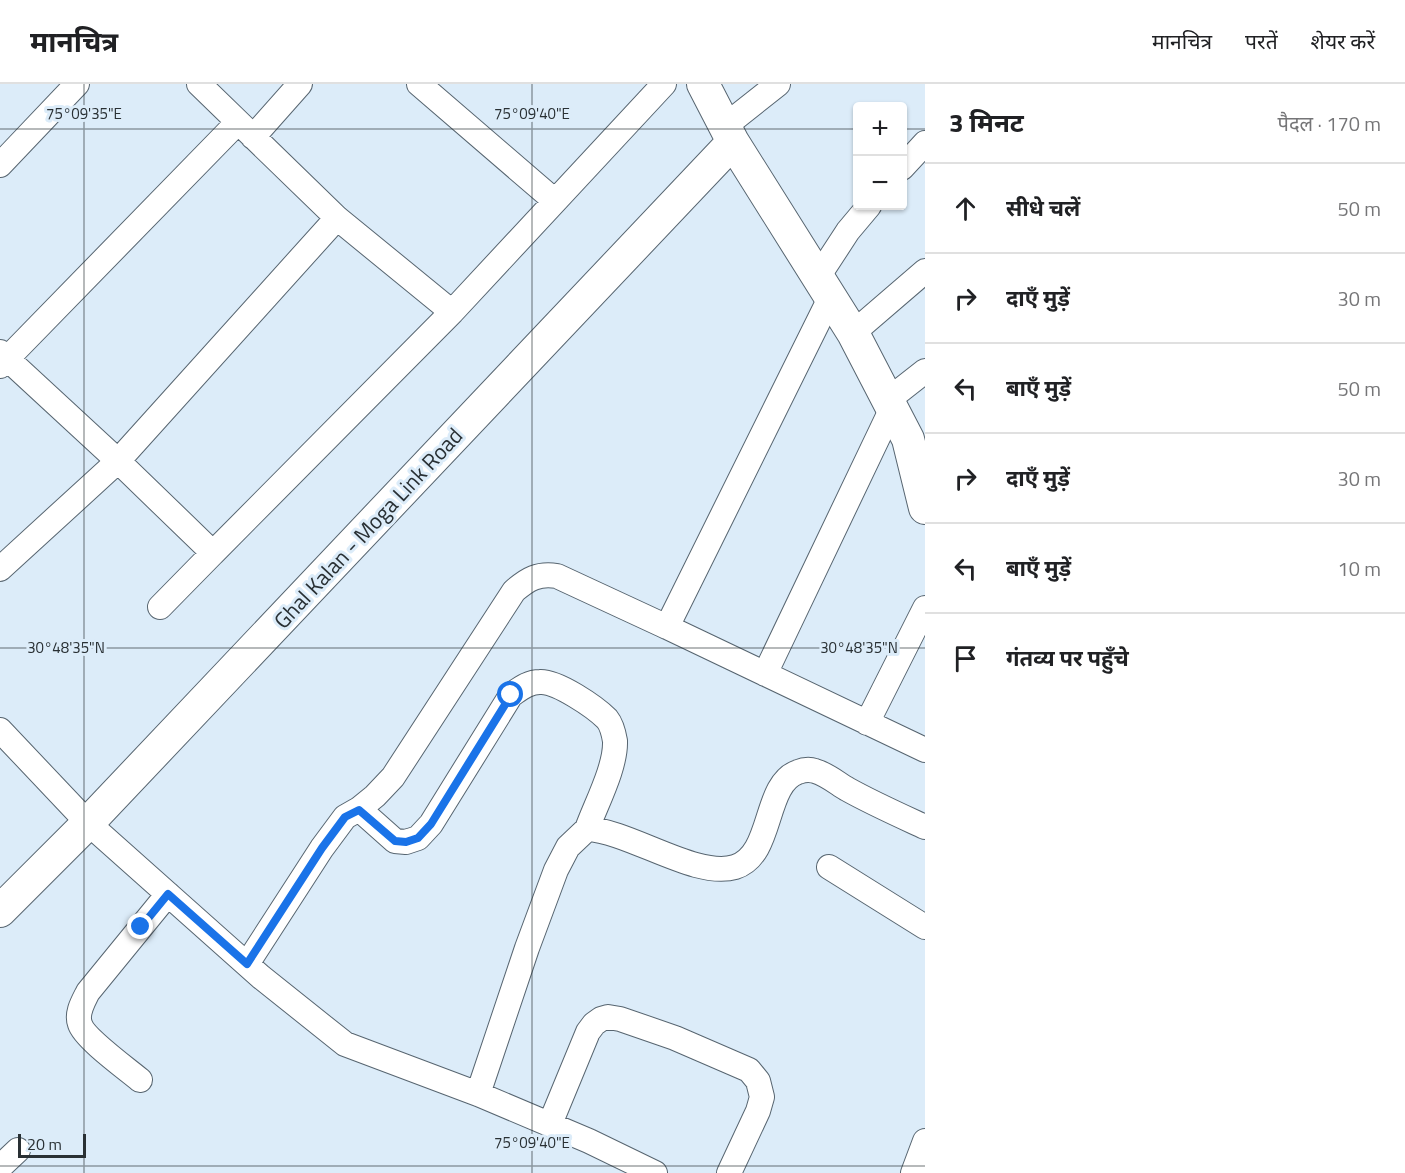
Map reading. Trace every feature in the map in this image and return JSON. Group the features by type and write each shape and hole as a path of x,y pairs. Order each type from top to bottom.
{"street":[{"path":"0,165 77,84"},
{"path":"199,84 337,218 452,312"},
{"path":"213,553 118,461 2,359 245,130 300,84"},
{"path":"419,84 555,201"},
{"path":"160,608 452,312 664,84"},
{"path":"704,84 729,134 854,333 908,439 924,500"},
{"path":"729,134 778,84"},
{"name":"Ghal Kalan - Moga Link Road","path":"0,911 88,823 729,134"},
{"path":"907,163 925,143"},
{"path":"666,627 848,231 866,210"},
{"path":"0,569 118,461 337,218"},
{"path":"854,333 925,271"},
{"path":"765,674 890,404 925,371"},
{"path":"247,964 322,848 345,817 359,810 393,777 514,591 533,576 545,574 557,576 925,750"},
{"path":"867,723 925,608"},
{"path":"359,810 395,841 406,842 418,838 431,824 511,695 525,685 541,681 561,688 591,706 609,721 615,740 612,762 587,829 568,847 556,870 478,1094"},
{"path":"0,730 88,823 247,964 345,1044 478,1094 589,1141 655,1173"},
{"path":"587,829 612,833 694,864 721,869 735,867 749,860 785,782 791,774 804,770 816,771 849,790 925,827"},
{"path":"829,867 925,927"},
{"path":"140,1080 85,1034 79,1022 80,1008 88,992 168,894"},
{"path":"549,1124 588,1032 601,1019 608,1017 620,1019 675,1038 739,1066 749,1071 758,1081 762,1097 758,1111 729,1173"},
{"path":"913,1173 925,1141"},
{"path":"0,1167 18,1150"}],"route":[{"path":"141,927 168,894 247,964 322,848 345,817 359,810 395,841 406,842 418,838 431,824 511,695"}]}
